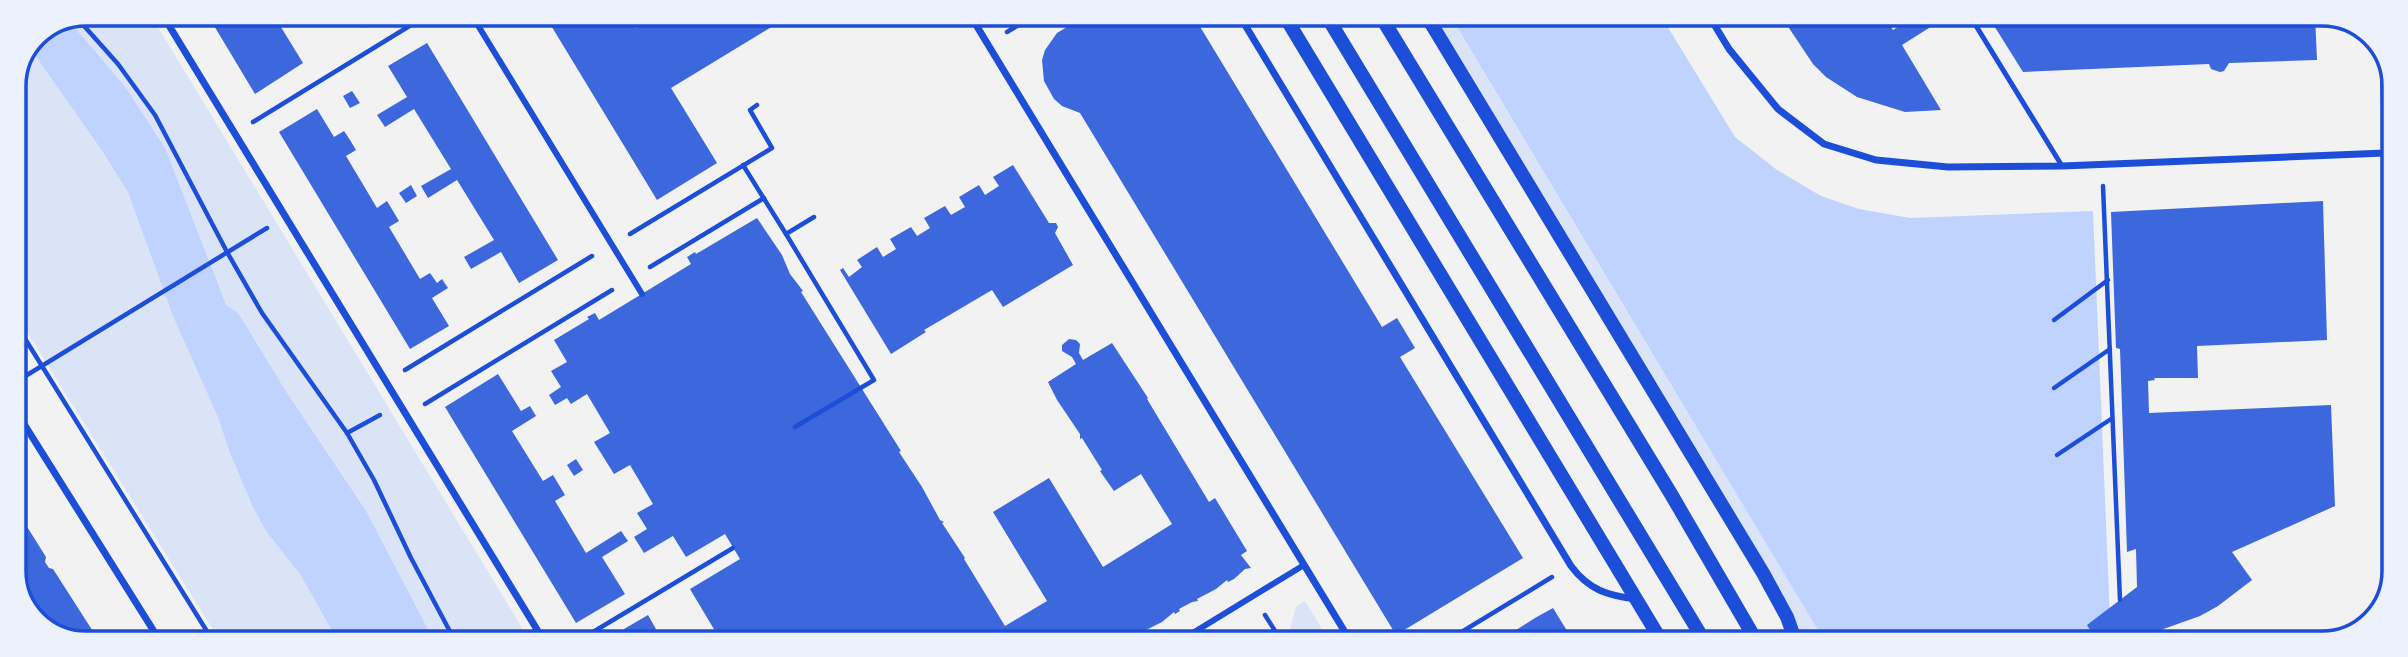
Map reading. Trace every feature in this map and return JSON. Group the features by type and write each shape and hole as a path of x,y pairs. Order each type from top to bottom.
{"main road":[{"path":"1291,26 1656,631"},
{"path":"1333,26 1698,631"},
{"path":"1387,26 1664,482 1751,631"},
{"path":"1433,26 1763,573 1792,631"}],"street":[{"path":"169,26 538,631"},
{"path":"478,26 642,294"},
{"path":"977,26 1343,631"},
{"path":"1246,26 1571,566 1588,585 1600,593 1638,600"},
{"path":"1715,26 1729,49 1778,108 1825,144 1876,160 1948,166 2062,166 2382,153"},
{"path":"26,427 154,631"},
{"path":"1196,631 1304,565"}],"lane":[{"path":"1976,26 2062,166"}],"path":[{"path":"85,26 146,100 227,252 280,340 347,433 374,480 450,631"},
{"path":"235,134 410,26"},
{"path":"988,44 1017,26"},
{"path":"2102,164 2109,279 2120,600"},
{"path":"743,165 874,380 795,427"},
{"path":"407,415 764,198"},
{"path":"26,375 286,216"},
{"path":"786,234 814,217"},
{"path":"2054,320 2109,279"},
{"path":"26,341 207,631"},
{"path":"2054,388 2110,348"},
{"path":"347,433 400,404"},
{"path":"2057,455 2112,418"},
{"path":"595,631 733,548"},
{"path":"1463,631 1571,566"},
{"path":"1254,596 1275,631"}],"shaded area":[{"path":"157,26 524,631 214,631 26,330 27,75 36,53 44,44 53,36 75,27"},
{"path":"1441,26 1457,26 1818,631 1800,631 1742,524"},
{"path":"1305,601 1323,631 1290,631 1296,607"}],"water":[{"path":"1457,26 1667,26 1735,137 1777,170 1821,196 1859,209 1910,218 2093,211 2110,631 1818,631"},
{"path":"74,27 126,88 165,148 226,305 237,312 285,390 366,511 429,631 332,631 300,574 266,531 253,507 218,417 173,316 128,192 35,55 53,36"}],"building":[{"path":"214,26 280,26 303,63 255,94"},
{"path":"551,26 773,26 671,88 717,163 657,200"},
{"path":"1068,26 1200,26 1382,327 1397,318 1415,348 1400,357 1523,558 1403,631 1394,631 1080,113 1062,106 1054,99 1044,81 1042,60 1045,50 1057,33"},
{"path":"1788,26 1890,26 1893,30 1899,26 1932,26 1902,45 1941,110 1905,112 1857,97 1826,77 1813,64"},
{"path":"1994,26 2315,26 2317,60 2229,63 2224,71 2220,72 2211,69 2209,64 2023,72"},
{"path":"427,43 558,260 519,283 501,252 471,269 464,257 494,240 457,180 428,198 421,186 451,169 414,109 385,127 377,115 407,97 388,66"},
{"path":"352,91 360,103 350,108 343,96"},
{"path":"317,109 334,137 344,131 350,140 356,150 346,156 377,208 387,201 399,221 389,227 420,279 430,273 437,283 442,279 448,288 432,298 449,326 410,349 279,132"},
{"path":"1013,165 1049,223 1056,223 1058,227 1055,233 1073,265 1003,307 992,290 924,330 926,332 891,354 840,270 843,268 849,277 862,267 857,260 877,247 883,257 896,249 890,239 911,227 917,236 930,228 924,218 945,206 951,215 965,207 959,197 979,185 985,195 999,186 993,177"},
{"path":"411,185 417,196 406,203 399,193"},
{"path":"2323,201 2327,340 2197,346 2198,378 2154,378 2155,380 2148,381 2149,413 2331,405 2335,506 2232,552 2252,580 2200,616 2158,631 2091,631 2087,625 2137,587 2136,549 2127,552 2120,349 2116,348 2111,212"},
{"path":"757,218 782,255 790,274 901,451 899,452 1005,626 1047,601 993,512 1049,478 1103,567 1172,524 1141,474 1114,491 1057,400 1048,382 1076,364 1072,357 1062,351 1062,345 1069,339 1080,344 1079,353 1083,360 1112,343 1209,502 1215,498 1247,551 1241,555 1251,568 1245,569 1234,579 1228,582 1227,580 1197,599 1198,601 1179,609 1180,611 1144,631 715,631 690,589 740,559 725,534 686,557 673,536 644,553 634,537 647,529 637,513 653,504 630,465 614,474 594,442 610,433 587,394 571,404 567,398 555,405 549,395 561,387 551,371 567,362 554,340 595,313 599,320 691,264 687,257 695,252 696,254"},
{"path":"498,374 521,411 530,406 536,416 512,431 543,481 553,475 565,495 555,501 586,553 621,531 628,541 602,557 625,594 576,623 445,407"},
{"path":"576,459 583,470 574,476 567,465"},
{"path":"26,525 46,557 45,562 53,569 93,631 71,629 56,623 36,604 26,574"},
{"path":"1553,608 1567,631 1514,631"},
{"path":"648,615 656,629 625,631 624,629"}]}
